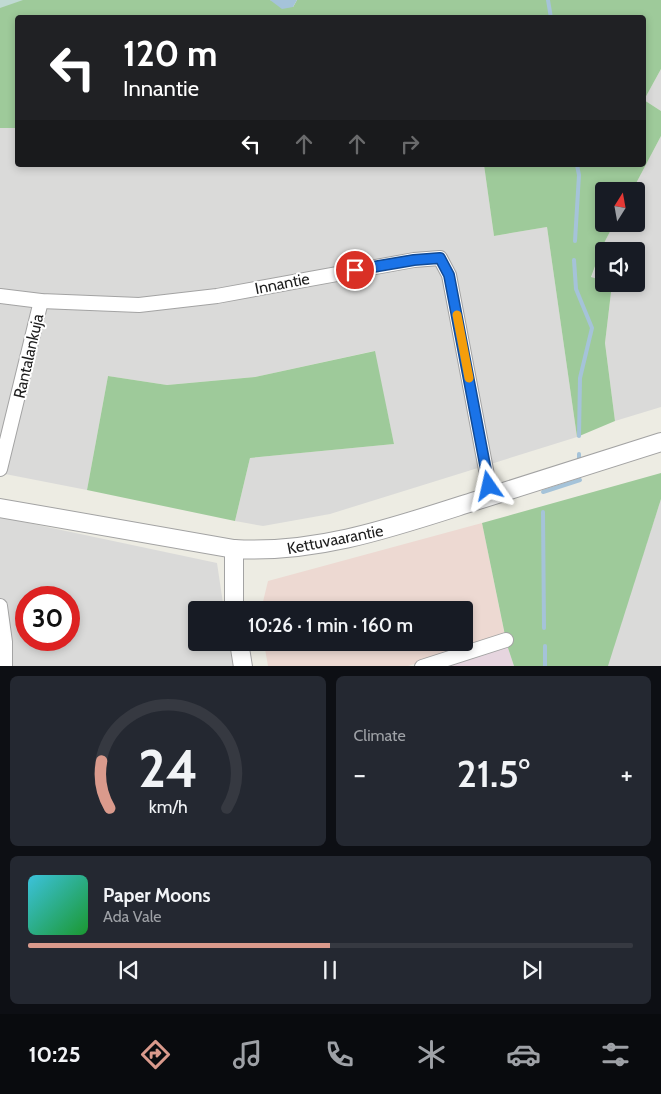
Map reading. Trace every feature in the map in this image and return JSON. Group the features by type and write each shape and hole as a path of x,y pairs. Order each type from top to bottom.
{"street":[{"name":"Innantie","path":"0,296 41,301 139,305 217,296 404,262 440,258 449,275 491,496"},
{"name":"Rantalankuja","path":"0,469 41,301"},
{"name":"Kettuvaarantie","path":"0,508 234,549 264,551 304,547 372,534 661,442"},
{"path":"234,549 234,601"},
{"path":"0,606 5,642 5,666"},
{"path":"422,666 506,640"},
{"path":"240,651 243,666"}],"shaded area":[{"path":"0,0 23,0 0,8"},
{"path":"270,0 297,0 293,7 282,9"},
{"path":"661,69 661,111 646,101 646,96"},
{"path":"0,128 15,128 15,167 484,167 494,236 547,227 577,437 330,514 263,526 235,521 250,458 394,444 374,351 255,377 167,385 108,376 87,490 0,473"},
{"path":"661,136 661,407 615,421 605,343 611,292 645,292 645,242 605,242 610,232 645,232 645,182 637,182"},
{"path":"595,267 595,279 591,278"},
{"path":"661,499 661,666 607,665"},
{"path":"0,517 217,563 223,601 188,601 188,651 230,651 233,666 0,666"},
{"path":"482,523 505,636 473,646 473,601 263,601 268,581"},
{"path":"507,645 514,666 439,666"},
{"path":"265,651 456,651 408,666 268,666"}],"green space":[{"path":"0,0 270,0 293,7 297,0 661,0 661,69 646,96 646,15 15,15 15,128 0,128"},
{"path":"646,101 661,111 661,136 646,164"},
{"path":"484,167 645,167 637,182 595,182 595,232 610,232 605,242 595,242 595,266 591,277 595,278 595,292 611,292 605,343 615,421 577,437 547,227 494,236"},
{"path":"375,351 394,444 250,458 235,521 87,490 108,376 167,385 255,377"},
{"path":"661,473 661,499 608,666 514,666 507,645 482,523"}],"waterway":[{"path":"548,0 550,15"},
{"path":"575,241 579,175 577,167"},
{"path":"574,260 576,289 592,328 580,378 579,436"},
{"path":"579,454 579,459"},
{"path":"543,492 580,480"},
{"path":"543,512 544,628"},
{"path":"545,646 545,666"}],"slow traffic":[{"path":"457,315 469,378"}],"route":[{"path":"355,270 414,260 440,258 449,275 489,486"}]}
